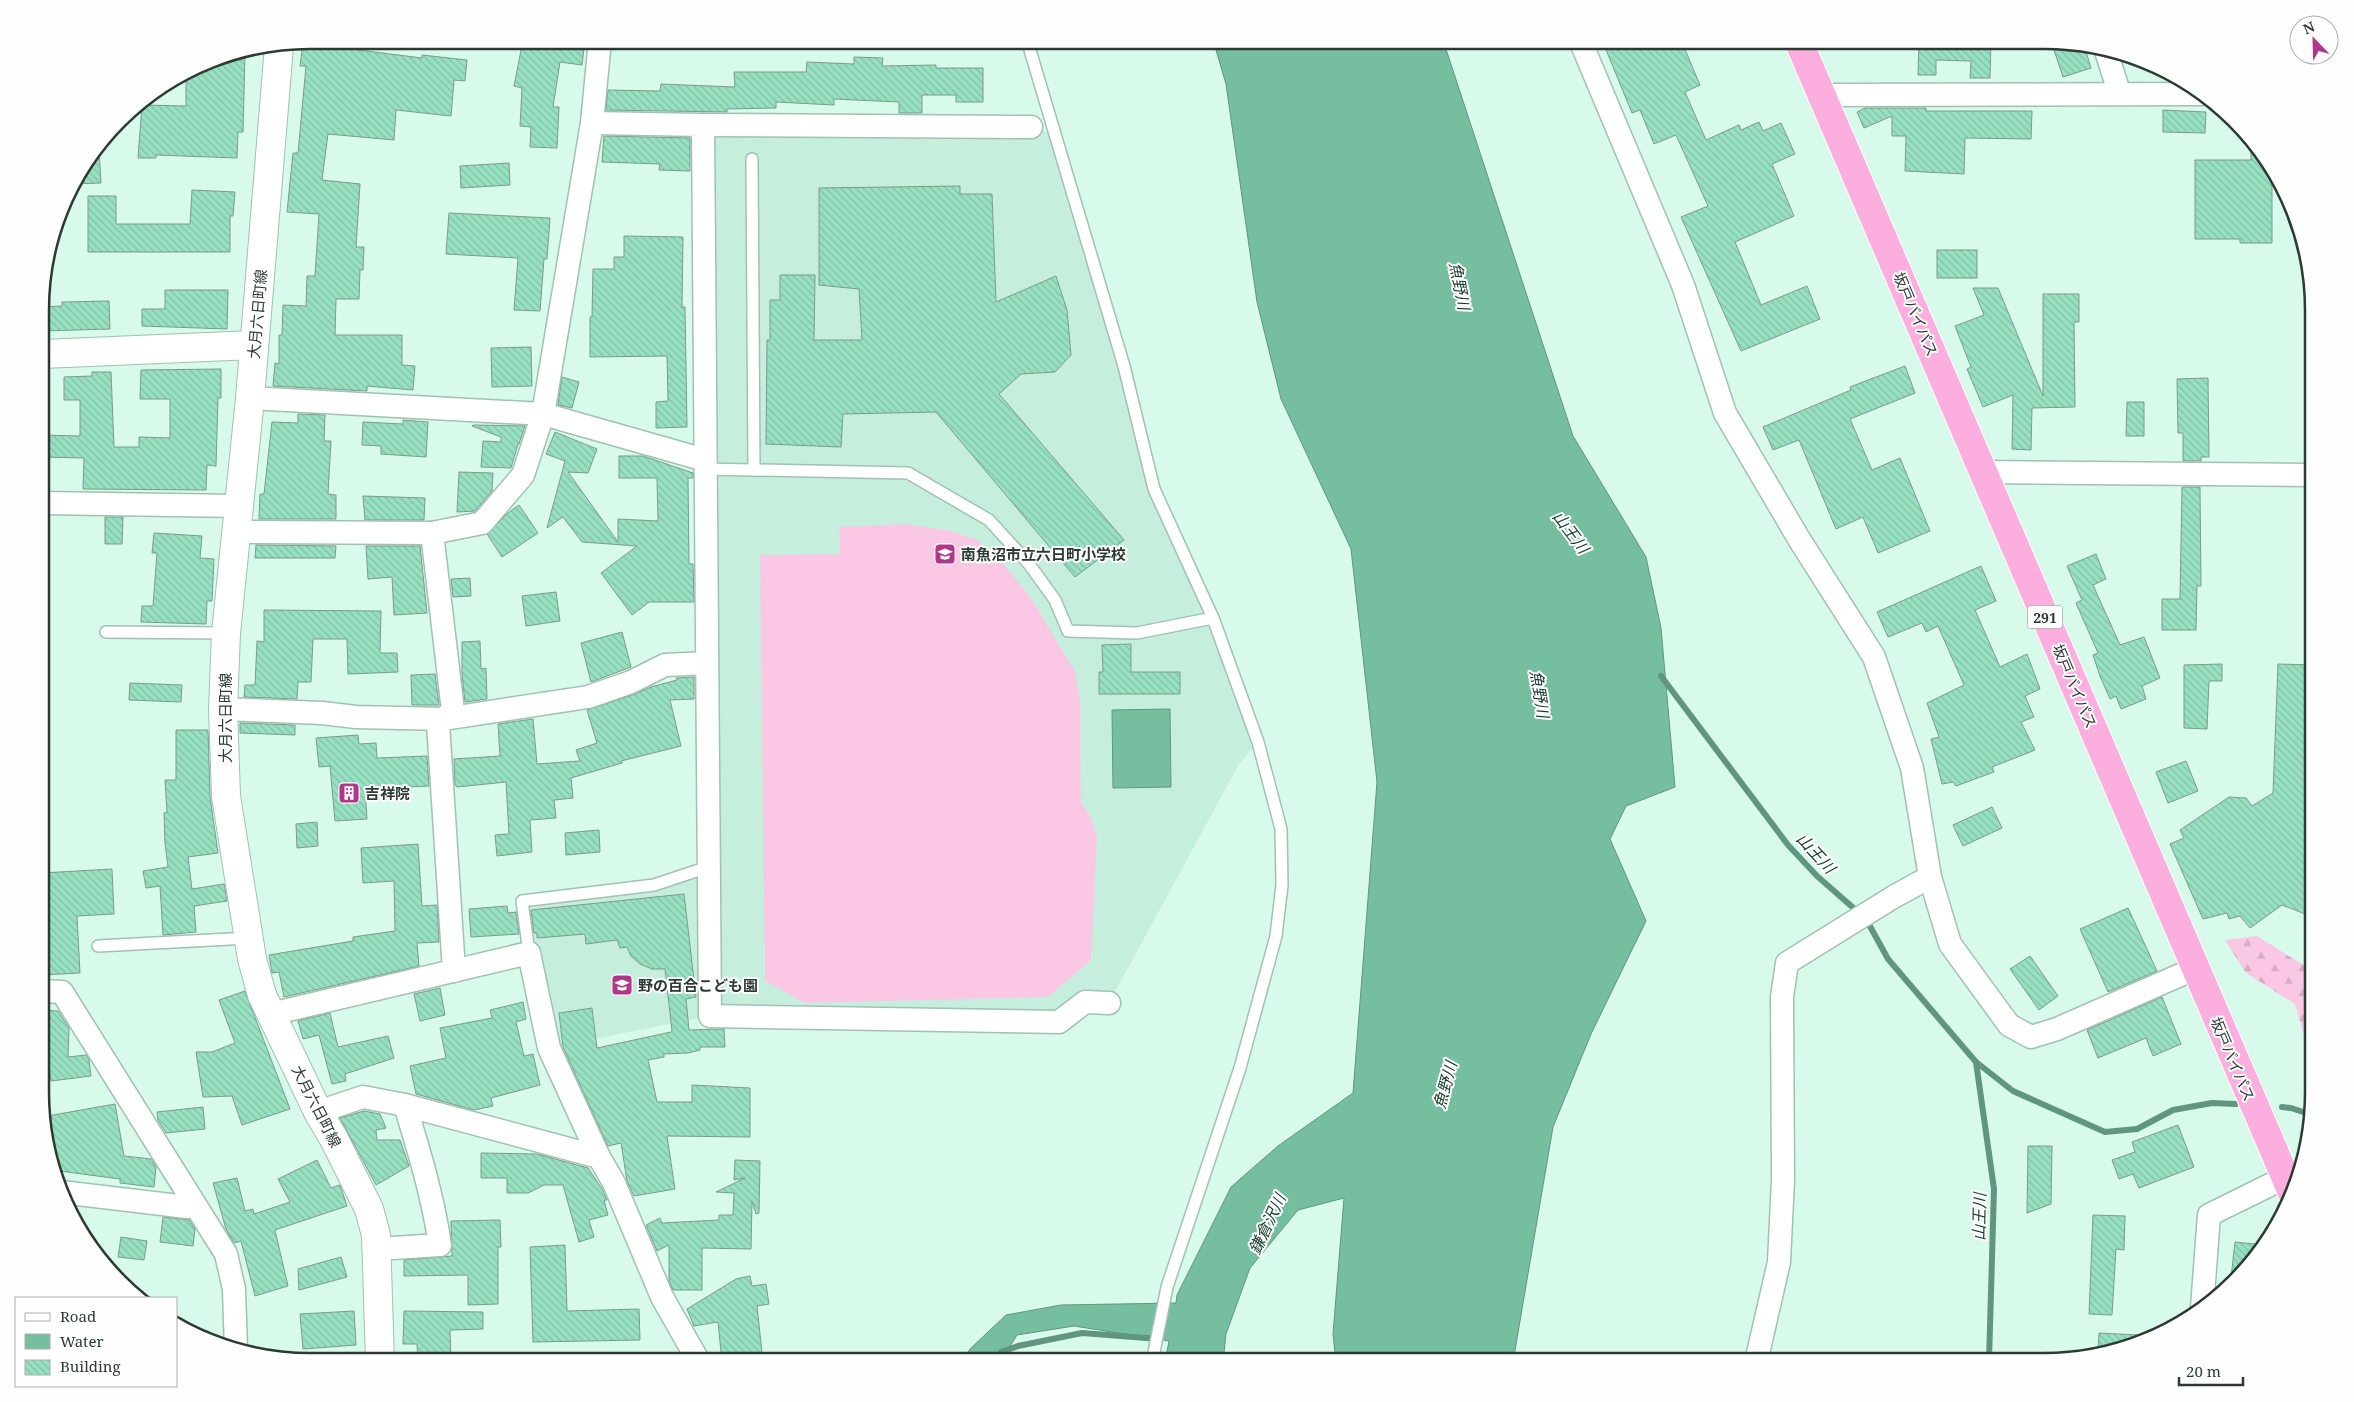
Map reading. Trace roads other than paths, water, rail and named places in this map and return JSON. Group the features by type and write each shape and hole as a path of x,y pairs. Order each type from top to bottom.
{"highway":[{"name":"坂戸バイパス","path":"1802,49 1984,472 2194,969 2288,1184"}],"main road":[{"name":"大月六日町線","path":"279,51 250,398 226,633 224,709 226,796 257,977 271,1014 318,1112 334,1139 369,1209 376,1235 380,1353"},
{"path":"49,354 254,345"}],"street":[{"path":"49,505 432,533 482,523 523,475 543,414 592,123 599,49"},
{"path":"1584,49 1683,285 1724,413 1799,540 1874,657 1912,768 1930,877 1950,944 2009,1025 2030,1036 2057,1029 2194,969"},
{"path":"2108,57 2119,92"},
{"path":"1822,95 2119,92 2190,94"},
{"path":"592,123 703,126 1031,127"},
{"path":"703,126 710,1016 1059,1022 1085,1002 1109,1003"},
{"path":"250,398 543,414 705,465"},
{"path":"1984,472 2305,475"},
{"path":"432,533 453,711 438,723 454,971"},
{"path":"224,709 322,712 356,717 444,719 588,697 631,682 666,665 707,663"},
{"path":"1758,1353 1779,1262 1783,1180 1782,997 1787,964 1895,896 1930,877"},
{"path":"271,1014 529,953 549,1048 599,1157 614,1183 662,1297 692,1353"},
{"path":"49,992 62,992 226,1254 234,1289 236,1342"},
{"path":"318,1112 363,1097 405,1105 599,1157"},
{"path":"377,1249 440,1245 436,1213 405,1105"},
{"path":"2203,1299 2209,1215 2286,1189"},
{"path":"69,1193 187,1207 192,1202"}],"lane":[{"path":"1030,49 1124,366 1154,490 1213,618 1258,742 1281,829 1282,885 1276,936 1242,1059 1167,1287 1154,1353"},
{"path":"752,159 754,470"},
{"path":"705,465 754,470 908,473 989,520 1029,564 1056,600 1068,631 1137,633 1213,618"},
{"path":"106,632 226,633"},
{"path":"529,953 522,901 654,884 708,867"},
{"path":"98,946 250,938"}],"water":[{"path":"1216,49 1446,49 1573,436 1646,557 1661,628 1675,787 1626,806 1610,839 1646,921 1591,1034 1553,1127 1515,1353 1335,1353 1333,1334 1344,1198 1298,1210 1250,1268 1226,1334 1224,1353 1167,1353 1169,1341 1074,1326 1017,1335 1006,1353 967,1353 1006,1315 1061,1305 1176,1303 1177,1295 1231,1187 1278,1146 1353,1093 1377,782 1351,549 1281,399 1257,302 1226,84"},
{"path":"1170,709 1171,787 1113,788 1112,710"}],"waterway":[{"name":"山王川","path":"1661,676 1788,845 1817,876 1866,919 1888,959 1976,1062 2013,1091 2105,1132 2137,1129 2173,1110 2212,1103 2236,1104"},
{"name":"山王川","path":"1976,1062 1994,1189 1989,1353"},
{"path":"2282,1107 2305,1113"},
{"path":"1001,1352 1018,1346 1082,1333 1159,1339"}],"place":[{"name":"南魚沼市立六日町小学校","path":"945,554"},
{"name":"吉祥院","path":"349,793"},
{"name":"野の百合こども園","path":"622,985"}],"water label":[{"name":"魚野川","path":"1460,286"},
{"name":"魚野川","path":"1540,694"},
{"name":"魚野川","path":"1445,1085"},
{"name":"鎌倉沢川","path":"1267,1224"}]}
